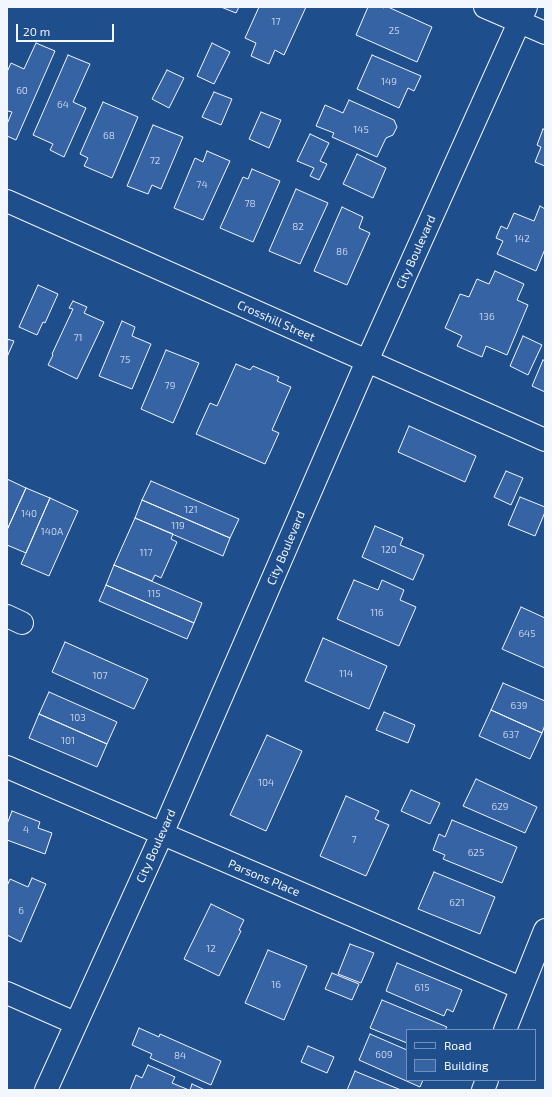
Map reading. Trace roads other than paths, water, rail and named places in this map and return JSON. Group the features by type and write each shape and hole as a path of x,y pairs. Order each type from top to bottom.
{"street":[{"path":"485,7 522,14 545,33"},
{"name":"City Boulevard","path":"46,1090 162,834 367,361 522,14"},
{"name":"Crosshill Street","path":"7,201 545,440"},
{"name":"Parsons Place","path":"7,768 521,988"},
{"path":"505,1029 545,930"},
{"path":"7,993 76,1023"}]}
